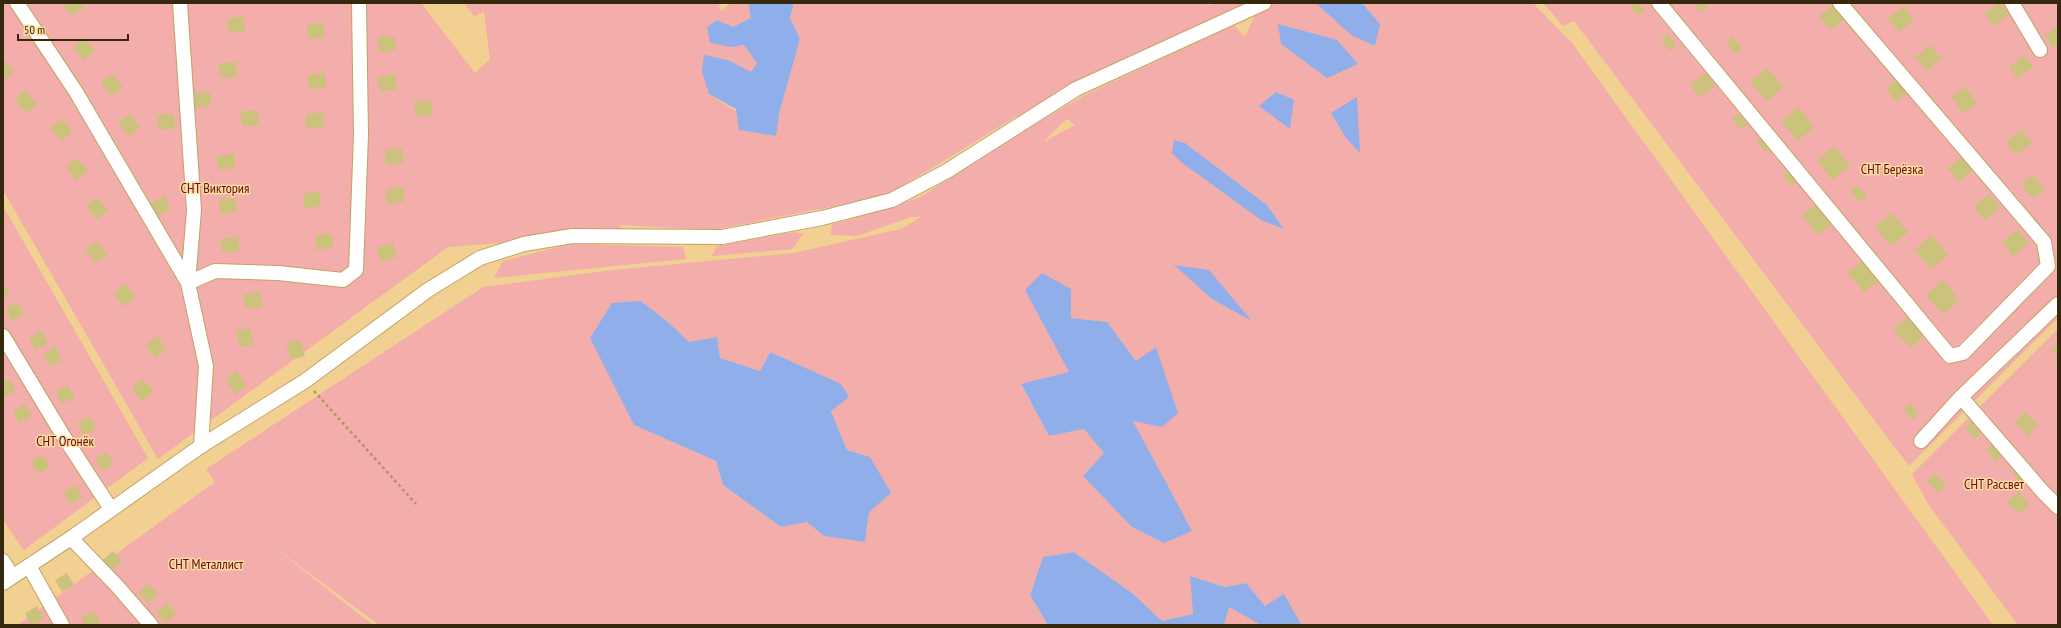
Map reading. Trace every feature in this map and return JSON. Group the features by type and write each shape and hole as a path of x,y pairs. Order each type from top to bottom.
{"street":[{"path":"17,3 76,92 188,283"},
{"path":"180,3 194,210 188,283 206,366 201,446"},
{"path":"188,283 215,271 278,273 343,280 356,270 361,135 359,3"},
{"path":"3,561 8,579 72,538 201,446 304,380 428,290 480,258 524,244 572,236 722,236 822,218 892,200 947,171 1076,89 1264,3"},
{"path":"1659,3 1950,356 1963,353 2048,266 2044,242 1840,3"},
{"path":"2012,3 2040,50"},
{"path":"1921,441 1961,397 2058,304"},
{"path":"3,336 64,437 111,509"},
{"path":"1961,397 2043,492 2058,507"},
{"path":"72,538 151,625"},
{"path":"29,566 62,625"}],"path":[{"path":"304,380 416,504"}],"green space":[{"name":"СНТ Виктория","path":"3,3 421,3 475,73 490,59 484,12 474,16 464,3 718,3 721,11 731,3 748,3 751,18 733,27 731,47 744,45 757,63 751,73 728,60 709,94 775,136 779,114 800,39 790,18 794,3 1211,3 1203,8 1215,3 1249,3 1189,30 1130,60 1014,124 1017,116 886,196 713,230 618,225 625,230 500,248 499,243 448,247 158,459 3,190"},
{"name":"СНТ Металлист","path":"1275,3 1319,3 1317,4 1375,46 1379,24 1362,3 1533,3 1572,43 1993,625 1298,625 1301,624 1265,606 1246,583 1225,587 1190,576 1193,614 1162,621 1132,593 1074,552 1043,557 1030,595 1048,625 379,625 270,544 373,625 18,625 215,482 206,469 483,287 613,270 794,253 901,229 921,217 911,217 857,236 831,235 832,224 850,220 921,197 1004,142 1085,95 1234,25 1245,37 1255,15","holes":["1067,119 1075,125 1045,141","1174,140 1185,143 1267,205 1284,229","1175,265 1226,290 1251,320","641,301 668,322 689,342 716,337 720,358 760,371 770,352 831,410 847,450 870,457 869,512 865,542 825,536 807,522 781,527 723,485 716,461 634,425","1071,318 1107,322 1136,361 1156,347 1133,421 1191,531 1104,453 1084,429 1049,436 1021,385 1069,372"]},
{"name":"СНТ Берёзка","path":"1543,3 2058,3 2058,318 1909,466 1574,21 1563,26"},
{"name":"СНТ Огонёк","path":"3,206 148,458 24,550 3,520"},
{"path":"794,232 803,234 792,249 712,256 717,246"},
{"path":"570,244 683,247 686,259 494,278 503,261"},
{"name":"СНТ Рассвет","path":"2058,329 2058,625 2018,625 1928,504 1912,474"},
{"path":"1229,607 1261,625 1224,625"}],"water":[{"path":"748,3 794,3 790,18 800,39 779,114 776,136 739,130 736,109 709,94 702,72 704,55 728,60 751,72 757,63 744,45 731,47 710,43 707,27 717,20 733,27 751,18"},
{"path":"1362,3 1380,24 1375,46 1351,35 1317,4"},
{"path":"1278,24 1337,40 1358,64 1327,78 1281,44"},
{"path":"1276,92 1294,100 1290,129 1259,106"},
{"path":"1357,97 1360,153 1346,138 1331,113"},
{"path":"1174,140 1185,143 1267,205 1284,229 1261,220 1181,162 1172,153"},
{"path":"1174,265 1209,270 1252,321 1212,299"},
{"path":"1042,273 1071,289 1071,318 1107,322 1136,361 1156,347 1178,413 1162,427 1133,421 1192,531 1164,543 1132,527 1083,476 1104,453 1084,429 1049,436 1021,384 1069,372 1025,290"},
{"path":"641,301 668,322 689,342 717,337 720,358 760,371 770,352 841,384 849,397 831,411 847,450 870,457 891,493 869,512 865,542 824,536 807,522 781,527 723,485 716,461 634,425 590,338 612,303"},
{"path":"1074,552 1132,593 1162,621 1193,614 1190,576 1225,587 1246,583 1265,606 1284,594 1301,624 1261,625 1229,607 1224,625 1048,625 1030,595 1043,557"}],"building":[{"path":"61,3 80,3 84,7 72,16"},
{"path":"1632,3 1639,3 1645,10 1638,16 1630,5"},
{"path":"1694,3 1706,3 1708,6 1701,12"},
{"path":"2001,3 2009,15 1993,26 1984,13"},
{"path":"1835,4 1846,18 1830,30 1819,16"},
{"path":"1904,6 1914,20 1899,32 1888,18"},
{"path":"244,17 245,32 228,33 227,19"},
{"path":"324,23 325,38 308,39 307,24"},
{"path":"2058,26 2058,44 2053,48 2045,35"},
{"path":"1667,34 1677,45 1670,51 1661,40"},
{"path":"395,36 396,50 379,52 378,37"},
{"path":"1732,37 1742,48 1735,54 1726,43"},
{"path":"84,38 95,51 84,60 73,47"},
{"path":"1931,45 1941,59 1926,71 1915,57"},
{"path":"2025,55 2034,67 2017,78 2009,66"},
{"path":"3,58 14,72 3,81"},
{"path":"236,62 237,77 220,78 219,63"},
{"path":"1767,68 1783,87 1767,101 1750,82"},
{"path":"325,73 326,88 309,89 308,75"},
{"path":"1707,73 1715,86 1699,97 1690,84"},
{"path":"112,74 123,87 111,96 101,82"},
{"path":"395,75 396,90 379,91 378,76"},
{"path":"1901,77 1912,90 1896,102 1886,88"},
{"path":"1966,87 1977,103 1963,113 1951,97"},
{"path":"26,90 37,104 26,113 15,99"},
{"path":"210,92 211,106 194,108 193,93"},
{"path":"431,100 432,115 415,116 414,102"},
{"path":"1798,107 1814,127 1798,141 1781,122"},
{"path":"258,110 259,125 242,126 240,112"},
{"path":"323,113 324,127 307,129 306,114"},
{"path":"1738,113 1748,124 1741,130 1732,119"},
{"path":"130,114 140,127 129,136 118,123"},
{"path":"174,114 175,128 158,130 157,115"},
{"path":"62,119 72,132 61,141 50,128"},
{"path":"2021,130 2032,143 2016,155 2006,142"},
{"path":"1763,135 1773,145 1766,152 1757,141"},
{"path":"1834,146 1850,166 1833,180 1817,161"},
{"path":"402,148 403,163 386,164 385,150"},
{"path":"234,154 235,168 218,170 217,155"},
{"path":"1963,156 1974,170 1958,182 1948,168"},
{"path":"77,158 88,171 76,180 66,167"},
{"path":"1789,169 1799,180 1792,186 1783,175"},
{"path":"2033,175 2044,190 2033,199 2021,184"},
{"path":"1857,185 1867,196 1860,202 1851,191"},
{"path":"404,188 405,202 387,204 386,189"},
{"path":"320,192 321,206 304,208 303,193"},
{"path":"1989,194 2000,208 1984,220 1974,206"},
{"path":"165,196 170,210 155,217 149,203"},
{"path":"97,197 108,210 97,219 86,206"},
{"path":"236,198 237,212 220,214 219,199"},
{"path":"1818,202 1835,221 1818,235 1802,216"},
{"path":"1892,213 1908,232 1891,246 1875,227"},
{"path":"2018,230 2029,244 2013,256 2002,242"},
{"path":"332,234 333,248 316,250 315,235"},
{"path":"1931,235 1948,255 1931,269 1915,250"},
{"path":"238,237 239,251 222,252 221,238"},
{"path":"97,241 107,255 96,263 85,250"},
{"path":"393,243 397,257 381,262 376,248"},
{"path":"1865,259 1881,279 1864,292 1848,273"},
{"path":"1943,280 1959,300 1943,314 1926,295"},
{"path":"3,282 9,294 3,297"},
{"path":"125,284 136,297 124,307 114,293"},
{"path":"260,292 262,307 245,308 243,294"},
{"path":"18,302 24,314 12,321 5,309"},
{"path":"1909,314 1927,333 1911,348 1893,330"},
{"path":"250,328 254,345 240,347 236,331"},
{"path":"41,331 48,344 35,350 29,338"},
{"path":"157,336 167,349 156,358 145,345"},
{"path":"300,339 305,356 291,360 286,344"},
{"path":"2058,343 2058,357 2051,350"},
{"path":"56,347 62,360 50,366 43,354"},
{"path":"236,371 247,385 236,394 225,380"},
{"path":"9,379 16,391 4,397 3,382"},
{"path":"143,379 154,392 142,401 132,388"},
{"path":"68,385 75,397 62,404 56,392"},
{"path":"1910,403 1919,413 1913,420 1904,409"},
{"path":"25,404 32,417 19,423 13,411"},
{"path":"2025,412 2038,425 2028,436 2015,422"},
{"path":"90,417 96,429 84,435 77,423"},
{"path":"1971,422 1981,433 1974,439 1965,428"},
{"path":"1996,441 2005,453 1995,461 1986,450"},
{"path":"107,452 114,464 102,471 95,458"},
{"path":"43,455 50,467 38,474 31,461"},
{"path":"2019,468 2029,478 2022,485 2013,474"},
{"path":"1934,473 1946,485 1939,493 1927,482"},
{"path":"76,485 82,497 70,504 64,492"},
{"path":"2018,491 2030,504 2018,514 2007,502"},
{"path":"113,551 122,561 112,570 103,560"},
{"path":"67,573 74,585 62,592 55,580"},
{"path":"149,584 158,594 148,603 138,593"},
{"path":"167,603 176,614 166,623 156,612"},
{"path":"37,606 44,619 31,625 25,613"},
{"path":"94,611 100,624 85,625 81,618"}]}
